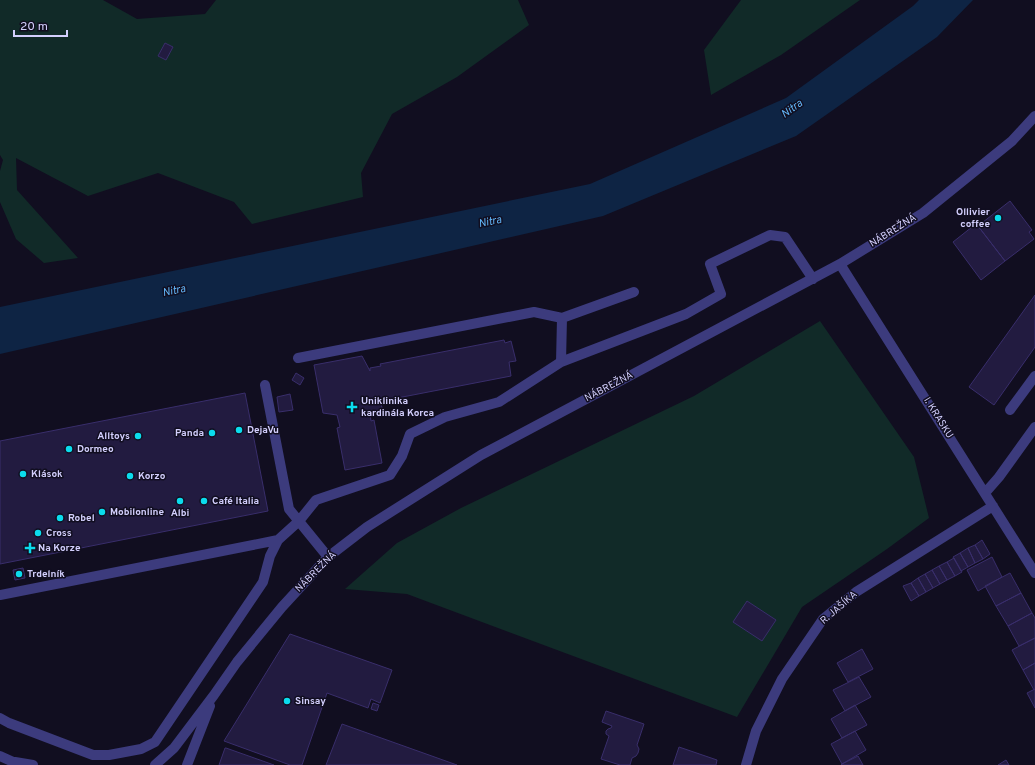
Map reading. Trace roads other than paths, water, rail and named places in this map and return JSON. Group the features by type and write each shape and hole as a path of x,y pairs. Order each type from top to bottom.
{"street":[{"name":"NÁBREŽNÁ","path":"155,765 174,748 237,662 282,607 328,557 367,527 481,456 813,279 923,213 1012,141 1035,116"},
{"path":"0,718 9,723 93,755 109,755 141,749 155,742 263,582 270,556 278,540 299,521 316,500 390,475 402,456 410,434 444,417 499,402 561,362 686,314 721,294 710,264 770,235 785,237 813,279"},
{"name":"I. KRASKU","path":"840,264 1035,573"},
{"path":"298,358 534,312 562,318 634,292"},
{"path":"561,362 562,318"},
{"path":"1010,410 1035,376"},
{"path":"265,385 289,509 328,557"},
{"path":"985,493 999,477 1035,427"},
{"name":"R. JAŠÍKA","path":"746,765 756,731 782,679 823,619 856,592 993,506"},
{"path":"0,595 278,540"},
{"name":"NÁBREŽNÁ","path":"187,765 214,695"},
{"path":"0,756 17,764 33,765"}],"water":[{"name":"Nitra","path":"919,0 973,0 937,37 796,136 603,216 0,354 0,307 590,184 786,98 913,6"}],"place":[{"name":"Ollivier coffee","path":"998,218"},
{"name":"Uniklinika kardinála Korca","path":"352,407"},
{"name":"DejaVu","path":"239,430"},
{"name":"Panda","path":"212,433"},
{"name":"Alltoys","path":"138,436"},
{"name":"Dormeo","path":"69,449"},
{"name":"Klások","path":"23,474"},
{"name":"Korzo","path":"130,476"},
{"name":"Albi","path":"180,501"},
{"name":"Café Italia","path":"204,501"},
{"name":"Mobilonline","path":"102,512"},
{"name":"Robel","path":"60,518"},
{"name":"Cross","path":"38,533"},
{"name":"Na Korze","path":"30,548"},
{"name":"Trdelník","path":"19,574"},
{"name":"Sinsay","path":"287,701"}]}
